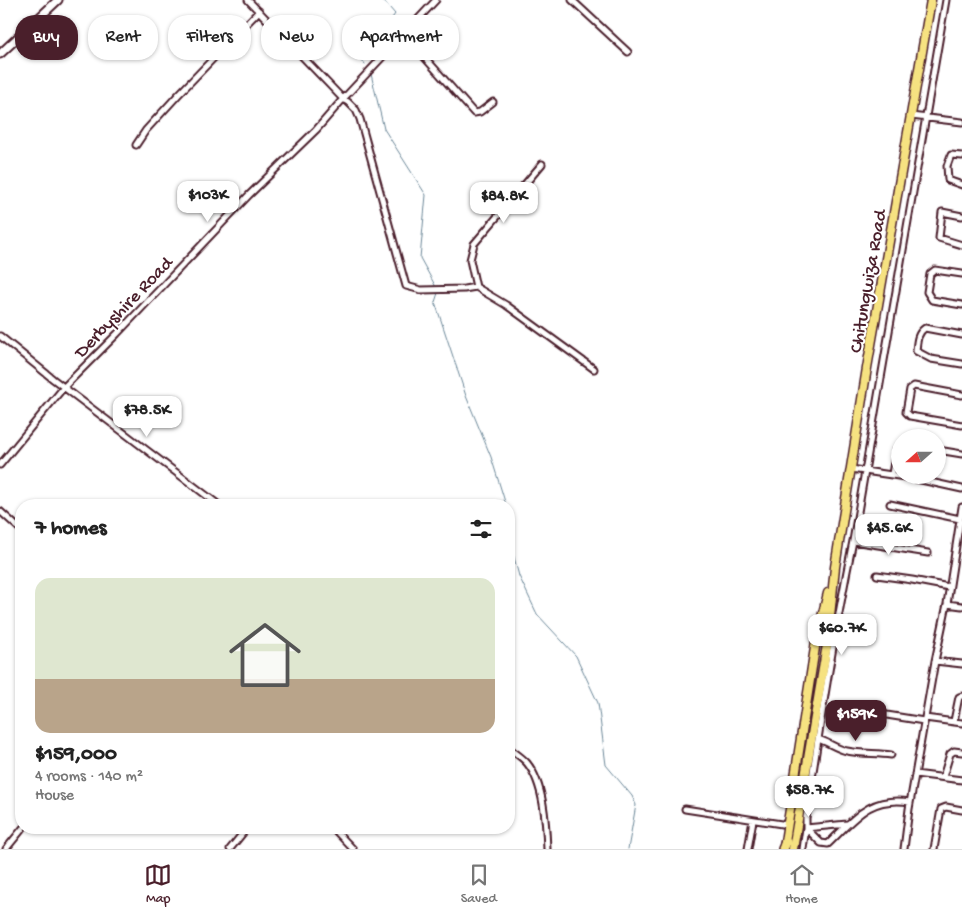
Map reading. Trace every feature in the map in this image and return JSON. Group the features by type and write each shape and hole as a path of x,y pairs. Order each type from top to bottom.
{"main road":[{"path":"0,54 58,0"},
{"name":"Chitungwiza Road","path":"835,567 931,0"},
{"path":"784,847 816,641 835,567"},
{"path":"793,849 827,646 835,567"}],"street":[{"path":"248,0 342,99 356,110 406,286 421,290 476,287 513,310 594,369"},
{"name":"Derbyshire Road","path":"421,15 436,0"},
{"path":"572,0 628,52"},
{"path":"803,849 818,739 840,603 853,541 946,0"},
{"path":"136,145 146,130 178,95 259,11"},
{"name":"Derbyshire Road","path":"0,465 64,387 249,195 316,130 379,60"},
{"path":"428,60 474,113 480,112 493,102"},
{"path":"911,116 962,122"},
{"path":"962,156 951,155 947,166 948,180 962,185"},
{"path":"476,287 470,260 474,244 542,164"},
{"path":"962,216 942,212 939,238 962,245"},
{"path":"962,274 935,270 930,274 927,292 932,300 962,305"},
{"path":"962,335 926,328 921,331 916,351 931,359 962,364"},
{"path":"0,336 210,499"},
{"path":"962,394 914,386 910,389 906,412 910,416 962,424"},
{"path":"946,451 962,454"},
{"path":"851,469 891,474"},
{"path":"939,484 962,489"},
{"path":"890,504 960,519"},
{"path":"904,849 910,802 947,604 962,507"},
{"path":"0,511 15,525"},
{"path":"853,541 928,553"},
{"path":"955,548 962,549"},
{"path":"876,575 949,587"},
{"path":"947,604 962,606"},
{"path":"935,661 962,664"},
{"path":"954,721 959,697 962,696"},
{"path":"850,716 862,710 962,723"},
{"path":"818,739 846,751 891,755"},
{"path":"944,777 950,754 954,751 962,752"},
{"path":"515,753 527,763 540,793 545,815 547,849"},
{"path":"915,774 962,780"},
{"path":"806,828 821,843 828,844 848,824 876,803 887,801 910,802"},
{"path":"934,849 941,809 946,807 962,810"},
{"path":"685,809 788,825"},
{"path":"748,849 753,820"},
{"path":"806,828 848,824"},
{"path":"6,849 18,834"},
{"path":"230,849 242,834"},
{"path":"339,834 353,849"}],"waterway":[{"path":"365,64 360,57 375,42 395,14 383,0"},
{"path":"371,74 384,129 426,195 420,258 436,287"},
{"path":"438,293 435,302 466,396 491,457 504,499"},
{"path":"515,561 519,576 537,614 576,656 598,703 606,765 632,796 636,805 628,849"}]}
